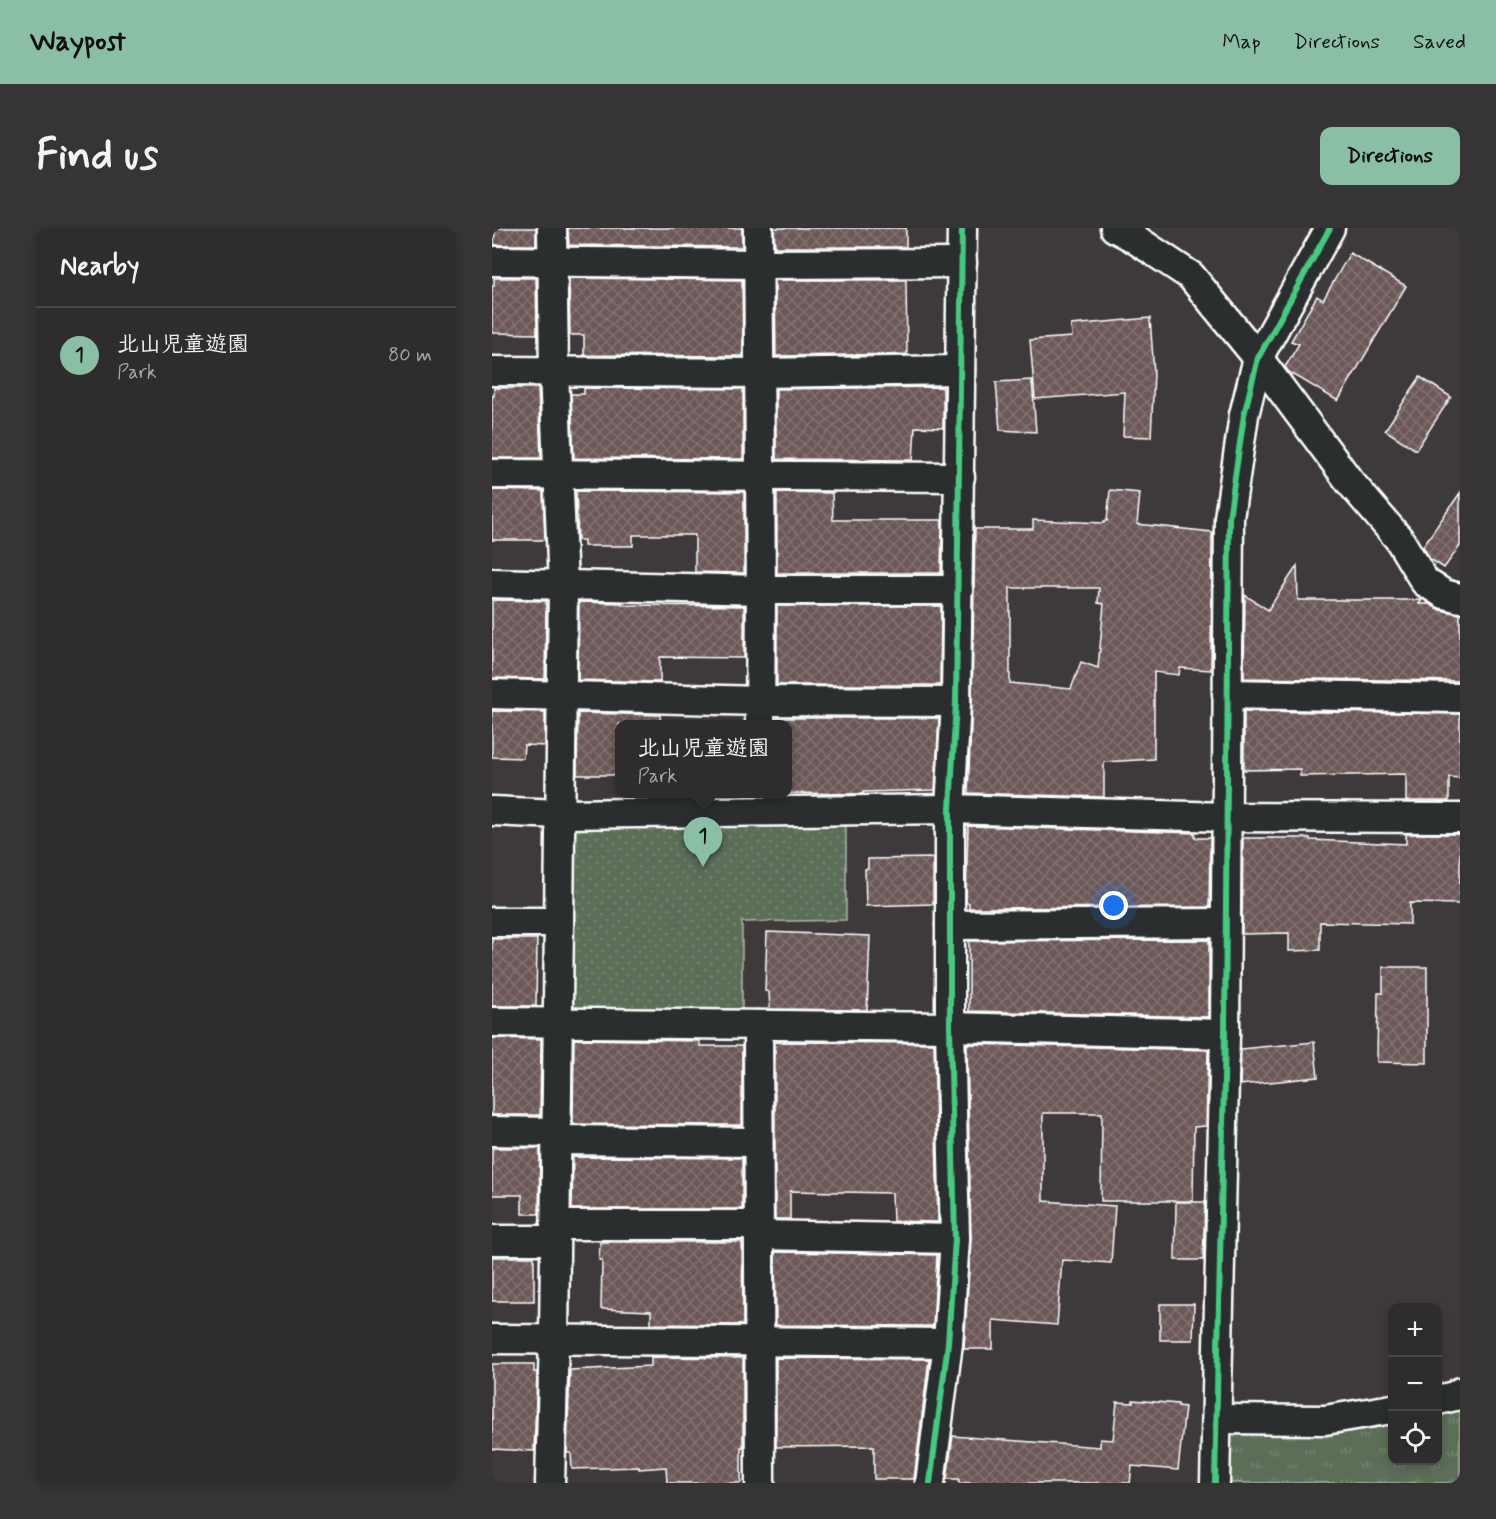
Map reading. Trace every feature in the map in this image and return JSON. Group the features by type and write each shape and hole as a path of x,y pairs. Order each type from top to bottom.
{"street":[{"path":"550,1483 557,1136 563,586 554,371 552,228"},
{"path":"758,228 760,713"},
{"path":"930,1483 948,1343 954,1239 950,1027 950,810 956,702 962,228"},
{"path":"1115,228 1191,276 1258,358 1350,482 1399,539 1425,582 1444,594 1460,598"},
{"path":"1215,1483 1225,1034 1229,518 1244,415 1258,358 1330,228"},
{"path":"492,261 759,264 962,263"},
{"path":"492,371 758,373 960,370"},
{"path":"492,474 960,477"},
{"path":"492,583 761,590 958,590"},
{"path":"492,694 562,696 760,713 956,702"},
{"path":"1227,694 1460,698"},
{"path":"492,811 561,814 758,803 1226,817 1460,818"},
{"path":"492,922 559,922"},
{"path":"950,925 1226,923"},
{"path":"492,1022 950,1027 1225,1034"},
{"path":"758,1025 760,1483"},
{"path":"492,1131 557,1136 758,1142"},
{"path":"492,1240 555,1232 758,1230 954,1239"},
{"path":"492,1339 948,1343"},
{"path":"1442,1399 1455,1396 1460,1392"},
{"path":"1217,1419 1324,1420 1388,1410"}],"green space":[{"path":"846,811 846,920 742,922 742,1025 558,1022 561,814"},
{"path":"1460,1392 1460,1483 1216,1483 1217,1419 1388,1409 1388,1465 1442,1465 1442,1399"}],"building":[{"path":"495,228 536,228 536,245 494,245"},
{"path":"568,228 742,228 742,247 569,245"},
{"path":"774,228 906,228 906,247 775,247"},
{"path":"1350,253 1406,286 1338,401 1289,372 1285,367 1299,344 1291,341 1317,296 1323,300"},
{"path":"494,278 536,278 537,334 492,333"},
{"path":"569,278 742,280 743,356 584,355 584,335 570,335"},
{"path":"775,280 906,280 907,354 776,356"},
{"path":"1150,318 1154,373 1151,437 1123,436 1125,392 1035,399 1030,340 1072,337 1071,325"},
{"path":"1420,377 1451,397 1416,450 1385,430"},
{"path":"1032,380 1036,432 1000,430 996,382"},
{"path":"494,388 538,388 541,458 492,458"},
{"path":"584,388 743,389 743,459 574,458 571,394 584,394"},
{"path":"943,388 943,428 915,427 913,460 776,459 776,389"},
{"path":"492,490 543,491 545,540 492,540"},
{"path":"1110,490 1140,493 1137,524 1212,532 1211,670 1180,668 1179,675 1154,672 1154,759 1104,762 1104,797 968,793 975,529 1033,529 1033,520 1104,523 1107,521","holes":["1010,588 1099,588 1098,603 1104,604 1098,668 1081,662 1071,689 1010,683"]},
{"path":"576,491 744,492 744,573 695,572 695,535 633,535 633,546 584,546 584,540 578,540"},
{"path":"777,492 832,493 833,520 942,520 941,573 777,573"},
{"path":"1460,493 1460,546 1444,568 1430,559 1423,546"},
{"path":"1297,566 1298,600 1422,600 1419,604 1429,604 1440,610 1460,614 1460,681 1244,678 1245,595 1268,610"},
{"path":"492,600 546,601 545,679 492,678"},
{"path":"579,602 622,603 622,605 744,606 744,658 660,657 660,682 578,680"},
{"path":"777,606 941,606 940,685 777,685"},
{"path":"492,711 545,712 545,746 524,745 523,758 492,757"},
{"path":"1244,711 1460,714 1460,778 1449,777 1449,801 1406,801 1406,774 1300,776 1300,769 1244,770"},
{"path":"578,713 660,715 661,720 615,720 615,775 577,775"},
{"path":"777,718 939,718 935,790 863,792 863,794 792,793 792,720 777,720"},
{"path":"968,826 1195,833 1195,838 1210,838 1209,907 969,908 969,903 966,903"},
{"path":"1406,834 1460,834 1460,904 1410,903 1410,924 1320,922 1320,950 1289,951 1289,933 1242,934 1243,838 1310,838 1310,840 1406,844"},
{"path":"933,858 933,904 866,906 865,869 868,869 868,859"},
{"path":"767,932 870,936 867,1010 770,1009 769,992 765,991"},
{"path":"492,939 537,939 536,1006 492,1006"},
{"path":"1209,940 1209,1017 969,1011 969,941"},
{"path":"1383,967 1427,967 1427,1063 1377,1062 1378,993 1383,993"},
{"path":"492,1038 541,1039 540,1115 492,1115"},
{"path":"574,1039 700,1041 700,1046 742,1046 742,1125 573,1124"},
{"path":"775,1042 934,1043 938,1222 893,1221 892,1193 790,1191 790,1219 775,1219"},
{"path":"1314,1042 1318,1077 1240,1085 1241,1049"},
{"path":"967,1044 1208,1050 1206,1126 1194,1127 1193,1201 1101,1201 1102,1113 1043,1113 1043,1201 1115,1206 1111,1263 1062,1260 1057,1325 993,1320 993,1349 964,1349 971,1239"},
{"path":"492,1148 540,1148 539,1214 522,1214 522,1195 492,1195"},
{"path":"573,1157 742,1158 742,1209 572,1209"},
{"path":"1176,1202 1205,1202 1203,1260 1175,1260"},
{"path":"600,1242 742,1242 743,1325 651,1324 651,1311 601,1309"},
{"path":"775,1252 937,1255 933,1326 776,1325"},
{"path":"492,1257 534,1257 534,1301 492,1301"},
{"path":"1160,1304 1194,1304 1193,1340 1160,1340"},
{"path":"651,1357 743,1358 741,1483 667,1483 666,1467 572,1469 571,1453 567,1453 570,1370 651,1366"},
{"path":"776,1358 929,1359 914,1479 874,1479 874,1446 776,1447"},
{"path":"492,1364 534,1364 534,1372 537,1372 534,1451 492,1449"},
{"path":"1133,1400 1178,1404 1178,1406 1185,1407 1178,1470 1132,1466 1130,1483 959,1483 959,1479 947,1479 953,1436 1100,1447 1100,1439 1113,1440 1117,1402 1133,1403"}],"cycle path":[{"path":"930,1483 948,1343 955,1239 950,1027 950,809 956,702 962,228"},
{"path":"1215,1483 1225,1034 1229,518 1244,415 1258,358 1330,228"}],"place":[{"name":"北山児童遊園","path":"703,867"}]}
